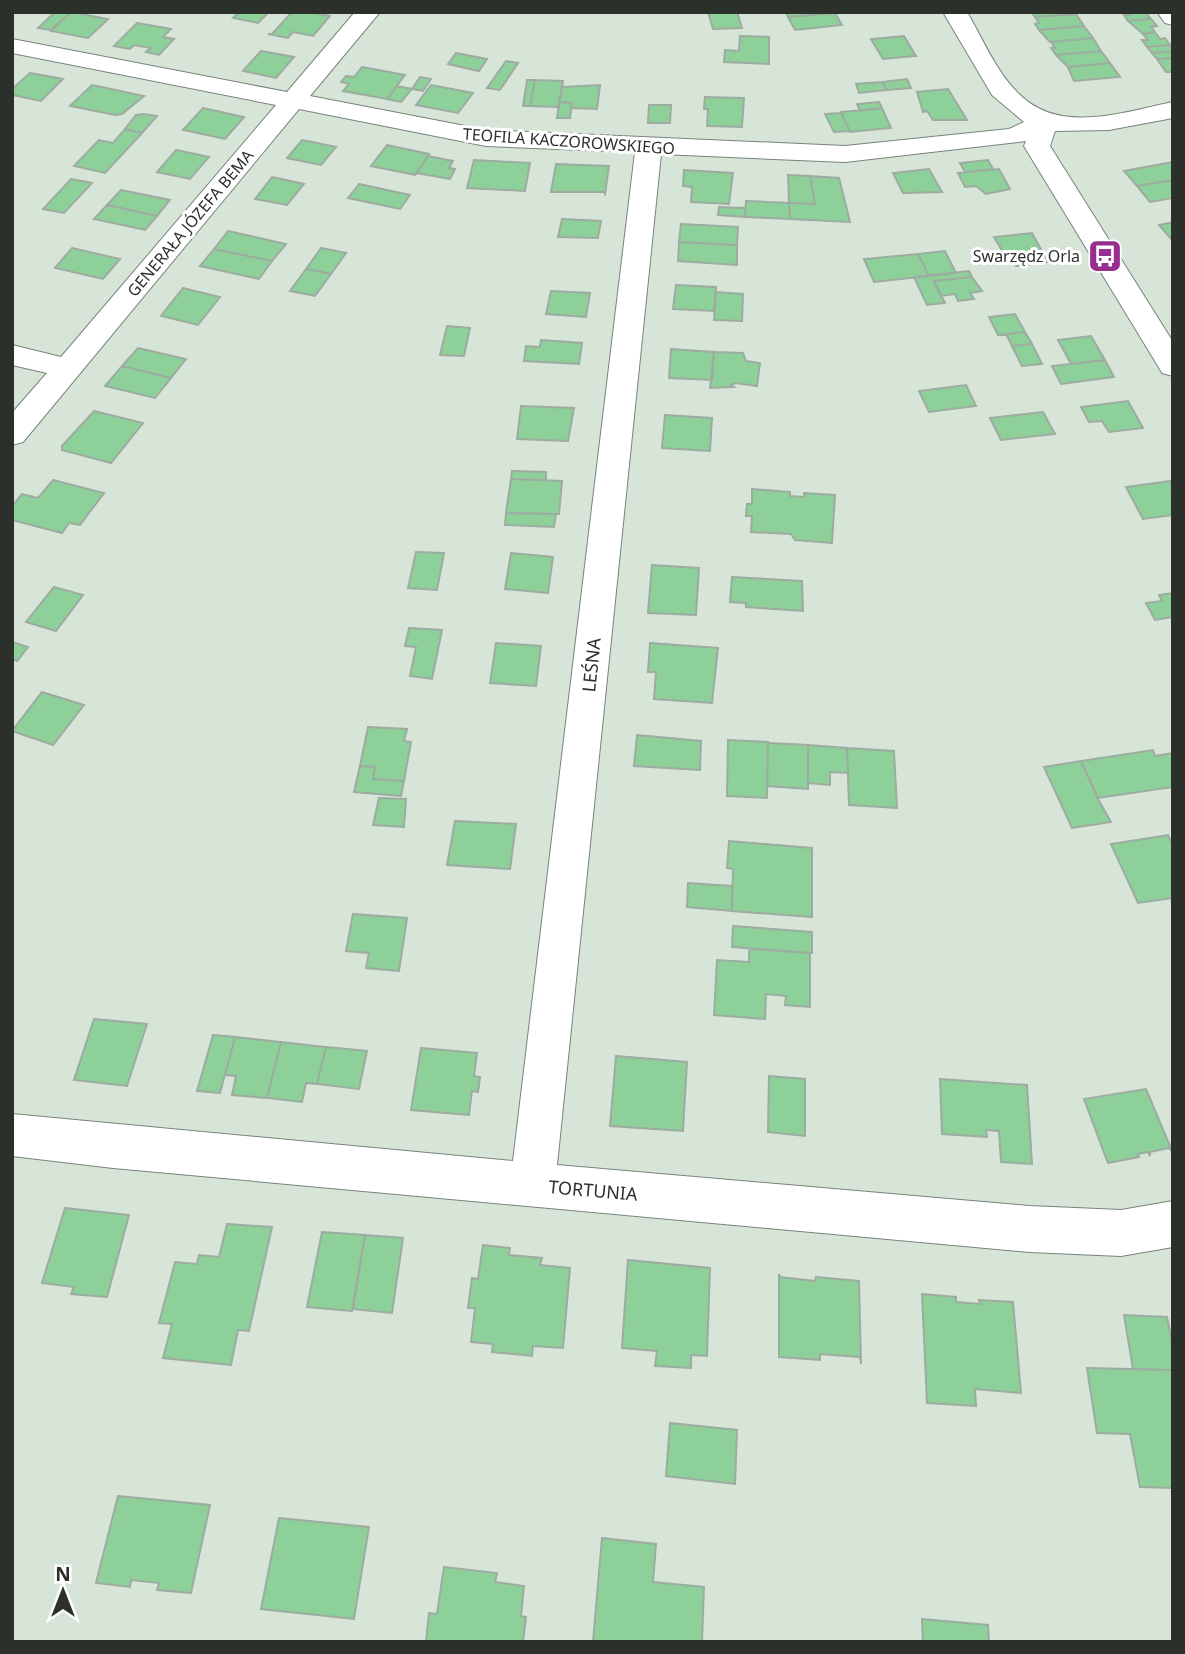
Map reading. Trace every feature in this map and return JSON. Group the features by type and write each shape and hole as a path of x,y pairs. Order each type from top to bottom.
{"street":[{"name":"GENERAŁA JÓZEFA BEMA","path":"12,435 369,12"},
{"path":"955,12 1008,99 1030,116 1045,121 1082,125 1173,110"},
{"path":"1168,12 1173,18"},
{"name":"TEOFILA KACZOROWSKIEGO","path":"12,46 456,134 649,147 845,154 1015,136 1045,121"},
{"path":"1045,121 1037,146 1172,364"},
{"name":"LEŚNA","path":"533,1184 649,147"},
{"path":"12,355 67,368"},
{"name":"TORTUNIA","path":"12,1135 113,1147 1089,1234 1121,1233 1173,1224"}],"building":[{"path":"55,12 71,12 51,30 38,28"},
{"path":"71,12 108,19 88,38 51,31"},
{"path":"239,12 269,12 258,23 233,18"},
{"path":"292,12 330,16 313,36 293,32 288,38 268,34 272,34"},
{"path":"708,12 737,12 742,28 713,29"},
{"path":"786,12 822,12 823,14 788,17"},
{"path":"1031,12 1075,12 1076,14 1035,17"},
{"path":"1128,12 1146,13 1151,19 1128,21 1124,15 1130,15"},
{"path":"835,13 842,25 795,30 788,17"},
{"path":"1076,14 1084,26 1039,30 1035,24 1039,23 1035,17"},
{"path":"1151,19 1157,26 1151,27 1155,32 1143,34 1128,21"},
{"path":"137,23 171,29 163,37 174,39 159,55 146,52 151,48 134,45 130,49 114,46"},
{"path":"1084,26 1093,38 1050,42 1039,30"},
{"path":"1155,32 1170,45 1147,47 1142,40 1148,40 1143,34"},
{"path":"740,36 769,37 769,64 724,62 725,50 739,51"},
{"path":"904,36 916,56 883,59 871,39"},
{"path":"1093,38 1101,51 1056,55 1051,48 1055,48 1051,42"},
{"path":"1170,45 1173,51 1152,53 1147,47"},
{"path":"261,51 294,57 276,78 243,71"},
{"path":"1101,51 1110,63 1068,67 1056,55"},
{"path":"1173,51 1173,58 1157,59 1152,53"},
{"path":"456,53 487,59 479,71 448,64"},
{"path":"1173,58 1173,72 1166,72 1157,59"},
{"path":"506,61 518,63 500,90 487,88"},
{"path":"1110,63 1120,77 1074,81 1068,67"},
{"path":"362,67 405,75 387,99 343,91 349,84 341,82 346,76 354,77"},
{"path":"30,73 63,79 41,101 12,95 12,89"},
{"path":"420,77 431,79 423,91 412,89"},
{"path":"907,79 911,88 887,90 882,82"},
{"path":"527,80 535,80 530,106 523,106"},
{"path":"535,80 563,81 559,107 530,106"},
{"path":"563,81 562,87 600,85 597,109 571,108 572,103 559,102"},
{"path":"882,82 887,90 859,93 856,84"},
{"path":"92,85 144,96 122,114 115,115 70,106"},
{"path":"431,85 473,93 458,113 416,105"},
{"path":"397,86 412,89 401,102 387,99"},
{"path":"948,89 967,120 933,120 927,111 923,112 917,92"},
{"path":"705,97 744,98 742,127 707,126 708,109 704,109"},
{"path":"559,102 572,103 570,118 557,118"},
{"path":"879,102 882,108 860,111 857,104"},
{"path":"649,105 671,105 670,123 648,123"},
{"path":"203,108 244,117 225,139 183,130"},
{"path":"882,108 891,128 850,132 841,112"},
{"path":"841,113 850,131 834,132 825,114"},
{"path":"136,115 157,116 142,133 125,129"},
{"path":"125,129 142,133 105,173 74,166 99,140 113,143"},
{"path":"302,140 336,147 321,165 287,158"},
{"path":"387,145 429,154 415,175 371,166"},
{"path":"176,150 209,157 190,179 157,172"},
{"path":"428,156 453,161 449,168 455,169 450,179 416,173"},
{"path":"474,160 530,163 525,191 467,188"},
{"path":"988,160 993,169 965,172 960,163"},
{"path":"1173,162 1173,180 1137,186 1124,171"},
{"path":"556,164 609,166 605,194 551,192"},
{"path":"929,169 942,192 903,193 893,173"},
{"path":"999,169 1010,189 986,194 976,186 965,187 958,173"},
{"path":"684,170 733,173 729,204 691,202 692,187 683,186"},
{"path":"788,175 810,176 815,204 789,203"},
{"path":"810,176 839,178 850,222 790,219 789,203 815,204"},
{"path":"272,177 304,184 287,205 255,199"},
{"path":"71,179 92,183 64,213 43,209"},
{"path":"1173,180 1173,198 1150,202 1137,186"},
{"path":"359,184 410,195 400,209 348,198"},
{"path":"121,190 170,200 157,216 107,205"},
{"path":"746,201 789,203 790,219 745,217"},
{"path":"107,205 157,216 145,230 94,219"},
{"path":"719,207 745,208 745,217 718,215"},
{"path":"562,219 601,221 598,238 558,237"},
{"path":"1173,222 1173,241 1159,225"},
{"path":"681,224 738,227 737,245 679,242"},
{"path":"228,231 286,244 272,261 214,249"},
{"path":"1032,233 1048,262 1016,266 1011,257 1006,257 994,237"},
{"path":"679,242 737,245 737,265 678,261"},
{"path":"72,248 120,259 103,279 55,268"},
{"path":"321,248 346,253 331,274 306,269"},
{"path":"214,249 272,261 259,279 200,266"},
{"path":"945,251 956,273 929,276 918,254"},
{"path":"918,254 929,276 874,282 864,259"},
{"path":"306,269 331,274 315,296 290,291"},
{"path":"969,271 972,277 934,281 945,303 927,305 914,277"},
{"path":"972,277 982,291 970,293 974,299 958,301 955,294 941,296 934,281"},
{"path":"676,285 716,287 714,311 673,309"},
{"path":"183,288 220,297 198,325 161,316"},
{"path":"551,291 590,293 586,317 546,314"},
{"path":"716,292 743,294 742,321 714,320"},
{"path":"1015,314 1025,332 998,335 989,317"},
{"path":"447,326 470,328 464,356 440,355"},
{"path":"1025,332 1032,344 1012,346 1006,334"},
{"path":"1091,336 1105,360 1071,364 1058,340"},
{"path":"541,340 582,343 579,364 524,361 526,346 540,347"},
{"path":"1032,344 1042,364 1022,366 1012,346"},
{"path":"138,348 186,359 171,378 122,366"},
{"path":"671,349 714,352 712,380 669,378"},
{"path":"714,352 743,353 746,361 760,363 757,386 736,383 731,385 734,387 710,388"},
{"path":"1105,360 1114,377 1061,384 1052,366"},
{"path":"122,366 171,378 155,398 105,386"},
{"path":"966,385 976,406 929,412 919,391"},
{"path":"1128,401 1143,428 1109,432 1102,421 1089,422 1081,407"},
{"path":"521,406 574,408 568,441 517,439"},
{"path":"94,411 143,423 111,463 62,450 62,446"},
{"path":"1043,412 1055,434 1001,440 990,418"},
{"path":"665,415 712,418 710,451 662,448"},
{"path":"512,471 546,472 546,480 511,479"},
{"path":"511,479 562,481 559,514 506,513"},
{"path":"53,480 104,493 80,525 69,523 62,533 12,520 12,506 22,494 38,498"},
{"path":"1171,481 1173,515 1143,519 1126,487"},
{"path":"752,489 790,492 790,496 804,497 804,493 835,495 832,543 795,540 791,534 751,532 752,516 746,516 747,504 752,504"},
{"path":"506,513 556,514 554,527 505,525"},
{"path":"416,552 444,553 437,590 408,588"},
{"path":"511,553 553,557 548,593 505,589"},
{"path":"652,565 699,568 696,615 648,613"},
{"path":"732,577 802,581 803,611 746,607 746,603 730,602"},
{"path":"54,587 83,595 56,631 26,622"},
{"path":"1173,593 1173,617 1155,620 1146,603 1162,601 1159,595"},
{"path":"409,628 442,630 432,679 410,676 416,647 405,646"},
{"path":"12,642 28,647 17,661 12,659"},
{"path":"496,643 541,646 536,686 490,683"},
{"path":"650,643 718,648 712,703 654,699 656,672 648,672"},
{"path":"42,692 84,705 53,745 12,731"},
{"path":"368,727 407,729 404,741 411,742 404,781 373,779 375,767 360,766"},
{"path":"637,735 701,741 700,770 634,766"},
{"path":"728,740 768,742 767,798 727,796"},
{"path":"768,743 808,745 808,789 767,786"},
{"path":"808,745 847,748 848,773 830,772 830,785 808,783"},
{"path":"847,748 894,751 897,808 849,805"},
{"path":"1153,750 1155,756 1173,753 1173,787 1098,798 1081,761"},
{"path":"1081,761 1111,822 1072,828 1044,767"},
{"path":"360,766 375,767 373,779 404,781 401,796 354,792"},
{"path":"379,798 406,799 404,827 373,825"},
{"path":"455,821 516,824 510,869 447,865"},
{"path":"1168,835 1173,846 1173,898 1138,903 1111,844"},
{"path":"729,841 812,848 812,917 732,911 733,869 727,868"},
{"path":"688,883 732,886 732,911 687,907"},
{"path":"353,914 407,918 399,971 366,968 369,953 346,951"},
{"path":"733,926 812,932 812,953 732,947"},
{"path":"749,949 810,953 810,1007 785,1005 786,996 766,994 765,1019 714,1015 717,960 749,962"},
{"path":"94,1019 147,1024 127,1086 74,1080"},
{"path":"213,1035 235,1037 220,1093 197,1091"},
{"path":"235,1037 281,1042 267,1098 232,1095 236,1076 225,1075"},
{"path":"281,1042 326,1047 317,1084 306,1083 302,1102 267,1098"},
{"path":"326,1047 367,1051 359,1089 317,1084"},
{"path":"421,1048 477,1053 474,1076 480,1077 478,1092 472,1091 469,1115 411,1110"},
{"path":"616,1056 687,1062 683,1131 610,1126"},
{"path":"769,1076 805,1079 805,1136 768,1132"},
{"path":"940,1079 1027,1085 1032,1164 1001,1162 999,1131 986,1130 987,1137 942,1134"},
{"path":"1146,1089 1172,1151 1169,1148 1150,1152 1150,1156 1148,1152 1138,1154 1139,1157 1108,1163 1084,1099"},
{"path":"65,1208 129,1215 107,1297 71,1294 74,1287 42,1283"},
{"path":"227,1224 272,1227 249,1331 238,1330 231,1365 163,1358 172,1324 159,1323 175,1262 197,1264 199,1255 219,1257"},
{"path":"322,1232 365,1235 352,1311 307,1307"},
{"path":"365,1235 403,1238 392,1313 353,1309"},
{"path":"483,1245 510,1248 509,1255 542,1258 540,1265 570,1268 563,1348 533,1346 532,1356 492,1352 493,1344 471,1342 475,1308 468,1308 472,1278 478,1279"},
{"path":"628,1260 710,1268 707,1356 691,1355 691,1368 655,1366 657,1351 622,1348"},
{"path":"779,1274 780,1277 815,1281 816,1277 859,1281 861,1364 860,1357 820,1354 820,1360 779,1357"},
{"path":"922,1294 956,1297 956,1302 1013,1302 1021,1393 975,1389 976,1406 927,1403"},
{"path":"1124,1315 1167,1317 1173,1347 1173,1370 1133,1369"},
{"path":"1087,1368 1173,1370 1173,1488 1140,1487 1130,1434 1097,1433"},
{"path":"670,1423 737,1430 735,1484 666,1476"},
{"path":"118,1496 210,1505 191,1593 157,1590 159,1583 131,1580 130,1587 96,1583"},
{"path":"279,1518 369,1527 354,1619 261,1609"},
{"path":"602,1538 656,1544 653,1582 704,1587 702,1642 593,1642"},
{"path":"444,1567 497,1573 495,1582 524,1586 521,1616 526,1617 523,1642 426,1642 429,1613 437,1614"},
{"path":"922,1619 988,1625 989,1642 923,1642"}],"place":[{"name":"Swarzędz Orla","path":"1105,256"}]}
